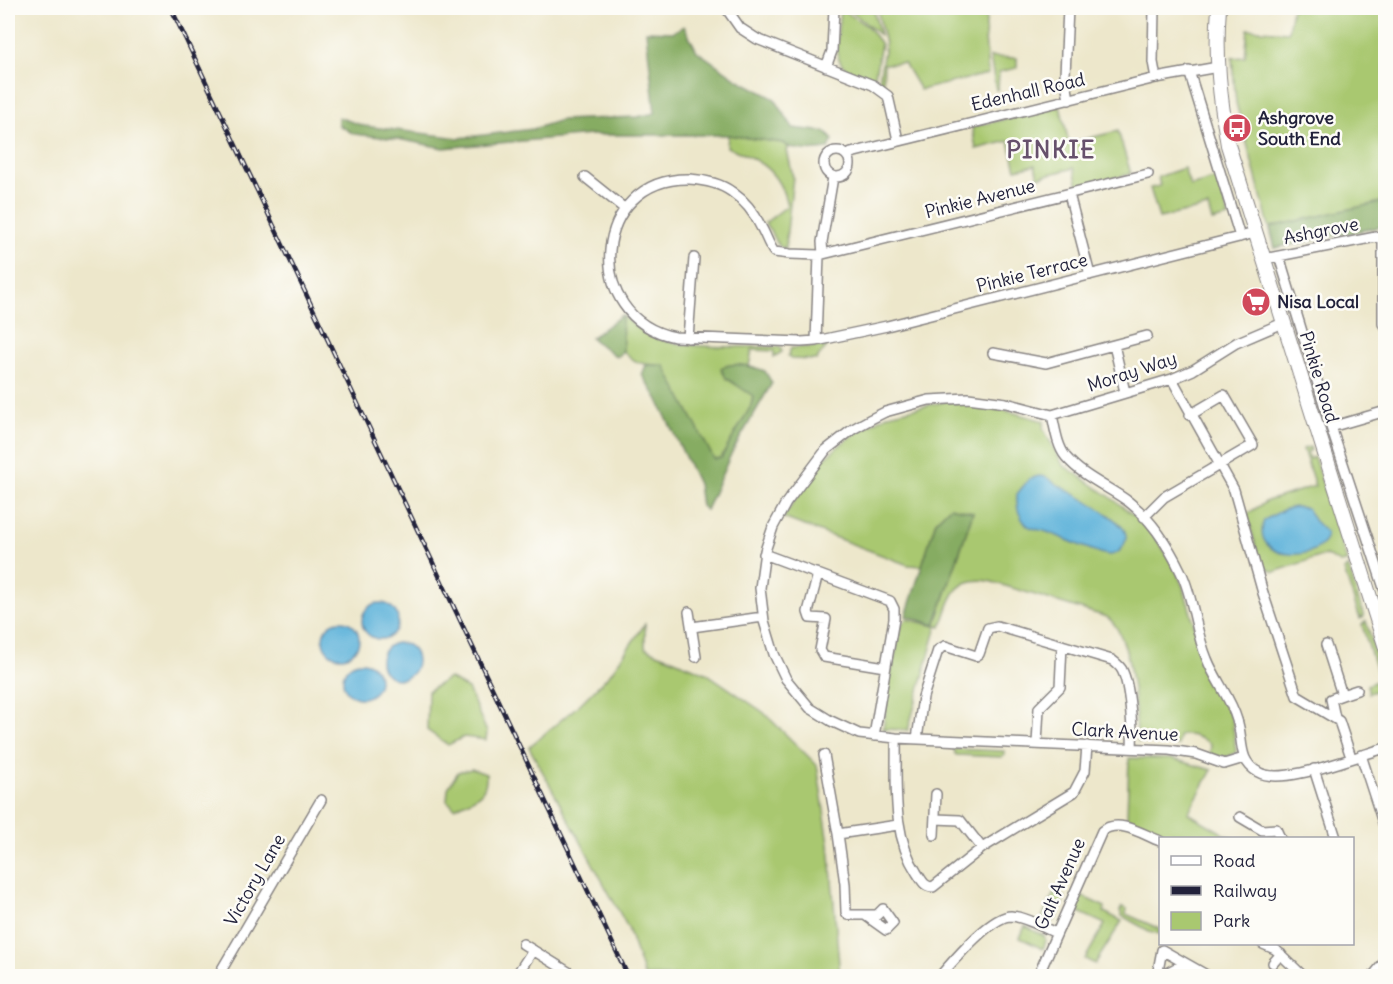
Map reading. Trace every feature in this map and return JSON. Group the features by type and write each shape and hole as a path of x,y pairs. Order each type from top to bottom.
{"main road":[{"name":"Pinkie Road","path":"1219,8 1219,90 1228,145 1386,648"}],"street":[{"path":"726,8 733,21 751,36 873,85 884,92 888,96 898,140"},
{"path":"826,67 832,51 834,8"},
{"path":"1068,8 1065,75 1069,100"},
{"path":"1154,8 1153,62 1156,78"},
{"name":"Edenhall Road","path":"833,177 824,168 826,157 836,151 847,156 898,140 1156,78 1218,67"},
{"path":"1189,71 1239,237"},
{"path":"816,341 822,242 833,177 841,177 848,172 850,164 847,156"},
{"name":"Pinkie Avenue","path":"625,209 644,191 656,185 683,179 710,182 732,192 741,200 756,218 774,252 790,255 821,254 1148,174"},
{"path":"585,177 625,209"},
{"path":"1069,194 1090,275"},
{"name":"Pinkie Terrace","path":"625,209 615,225 609,252 609,268 617,296 627,311 648,328 667,336 688,338 816,341 887,326 1255,233"},
{"path":"1383,324 1384,236"},
{"name":"Ashgrove","path":"1263,259 1384,236"},
{"name":"Pinkie Road","path":"1279,256 1331,427 1386,594"},
{"path":"688,338 694,258"},
{"name":"Moray Way","path":"1052,415 1172,379 1192,370 1236,343 1283,323"},
{"path":"993,353 1046,363 1147,336"},
{"path":"1114,345 1125,392"},
{"path":"1172,379 1190,415 1234,490 1296,696 1335,718"},
{"path":"1144,517 1164,497 1253,445 1224,395 1190,415"},
{"name":"Clark Avenue","path":"1052,415 1006,403 968,398 920,402 885,412 871,419 826,450 786,503 773,527 764,554 760,588 763,616 774,654 786,679 810,708 859,734 896,738 1177,750 1224,764 1244,759"},
{"path":"1331,427 1386,411"},
{"path":"1052,415 1065,456 1080,470 1131,503 1169,551 1187,585 1206,656 1238,722 1244,759 1255,771 1270,777 1291,776 1386,748"},
{"path":"764,554 890,601 894,609 894,619 874,736"},
{"path":"816,573 816,584 808,612 810,618 826,619 820,650 824,657 885,667"},
{"path":"1365,584 1381,579"},
{"path":"689,612 696,657"},
{"path":"692,627 763,616"},
{"path":"917,739 927,680 938,650 945,646 976,656 979,654 988,628 993,626 1112,660 1122,670 1132,720 1132,748"},
{"path":"1037,744 1039,708 1060,687 1062,645"},
{"path":"1326,645 1342,695"},
{"path":"1313,706 1357,690"},
{"path":"1330,699 1351,758"},
{"path":"896,738 898,825 913,866 925,885 930,888 982,848 1074,792 1085,771 1087,746"},
{"path":"1361,754 1371,801 1386,832"},
{"path":"824,755 844,876 846,912 848,915 865,915"},
{"path":"1314,769 1336,837"},
{"path":"934,835 936,794"},
{"name":"Victory Lane","path":"218,976 321,800"},
{"path":"1240,817 1262,830 1276,829 1280,837"},
{"path":"934,819 960,820 982,848"},
{"path":"838,834 898,825"},
{"name":"Galt Avenue","path":"1038,976 1101,831 1114,825 1123,826 1159,840"},
{"path":"940,976 998,918 1017,917 1056,933"},
{"path":"523,944 575,976"},
{"path":"1265,945 1281,954 1303,976"},
{"path":"1159,976 1163,947 1208,976"},
{"path":"516,976 532,950"},
{"path":"1273,963 1281,954"},
{"path":"1373,976 1384,964"},
{"path":"1159,976 1188,965"}],"green space":[{"path":"840,8 868,27 881,44 875,75 872,79 857,75 841,63 837,45"},
{"path":"847,8 873,8 880,35"},
{"path":"877,8 987,8 985,37 988,74 920,90 904,63 884,64 883,86 879,80 885,44"},
{"path":"1292,8 1385,8 1385,226 1275,248 1236,103 1232,58 1245,57 1248,29 1288,32"},
{"path":"684,26 697,51 737,79 775,99 793,128 826,132 833,140 828,149 798,149 783,143 728,135 591,135 443,148 398,139 354,134 338,125 338,117 364,126 459,138 533,129 561,120 637,117 655,113 646,31 673,32"},
{"path":"990,57 1017,58 1017,68 999,72 998,89 996,90"},
{"path":"1060,106 1069,143 1118,131 1131,174 1078,186 1074,168 1038,177 1035,165 1016,169 1009,141 976,149 972,127"},
{"path":"728,135 783,143 789,148 787,150 793,177 785,249 779,246 765,223 787,206 779,184 773,175 758,162 727,147"},
{"path":"1184,168 1190,186 1217,178 1229,217 1212,221 1208,207 1159,218 1150,188 1160,186 1158,177"},
{"path":"1385,201 1385,226 1275,248 1270,227"},
{"path":"622,315 644,333 666,341 697,346 780,347 782,352 774,357 774,351 752,350 749,366 727,365 726,378 753,395 751,406 721,458 713,459 664,365 642,363 632,359 623,351"},
{"path":"622,315 623,351 617,357 591,338"},
{"path":"827,346 816,360 788,357 791,348"},
{"path":"646,365 664,365 714,459 721,458 751,406 753,396 726,378 721,369 731,365 755,368 765,371 772,383 732,452 706,510 701,506 698,484 657,398 642,375"},
{"path":"947,401 996,408 1044,421 1043,428 1063,465 1109,496 1151,531 1172,562 1184,589 1208,673 1232,717 1236,752 1226,757 1210,754 1211,744 1187,735 1179,736 1178,745 1138,742 1128,657 1123,640 1107,617 989,581 977,580 968,582 955,592 941,627 937,626 908,730 883,729 891,673 902,624 907,619 935,626 973,512 950,507 936,521 922,566 908,565 783,518 821,461 851,436 889,414"},
{"path":"1310,447 1311,450 1307,452 1309,459 1314,457 1347,562 1340,563 1325,555 1274,572 1261,566 1247,514 1267,501 1315,486 1303,449"},
{"path":"950,507 973,512 935,625 906,616 936,521"},
{"path":"1348,566 1364,617 1360,619 1344,570"},
{"path":"1366,621 1385,685 1385,688 1369,693 1367,685 1379,680 1362,625"},
{"path":"645,624 645,648 706,673 763,712 817,765 829,843 840,976 644,976 628,928 529,747 580,704 610,674"},
{"path":"449,678 468,689 487,732 486,740 464,737 448,745 427,730 428,691"},
{"path":"954,749 1004,751 1005,754 1002,757 957,755"},
{"path":"1129,758 1173,759 1212,770 1188,813 1229,837 1168,837 1130,822 1127,816"},
{"path":"472,769 486,774 485,787 478,796 455,808 447,801 448,788 458,772"},
{"path":"1054,893 1065,897 1055,920 1045,923 1041,920"},
{"path":"1079,895 1105,907 1104,912 1122,921 1095,964 1085,959 1105,924 1072,909"},
{"path":"1122,907 1127,909 1126,914 1159,929 1159,934 1149,931 1122,916 1120,911"},
{"path":"1025,926 1044,936 1046,941 1043,949 1020,938"}],"water":[{"path":"1039,476 1046,477 1096,506 1114,520 1125,531 1126,540 1122,548 1115,554 1106,554 1028,526 1019,514 1017,494 1029,479"},
{"path":"1307,508 1314,520 1326,532 1324,541 1317,549 1305,553 1279,552 1268,546 1263,535 1264,520 1285,509"},
{"path":"380,603 393,608 398,621 393,634 380,639 367,634 362,621 367,608"},
{"path":"341,621 354,626 359,639 354,652 341,657 328,652 323,639 328,626"},
{"path":"399,643 412,648 417,661 412,674 399,679 386,674 381,661 386,648"},
{"path":"361,662 374,667 379,680 374,693 361,698 348,693 343,680 348,667"}],"railway":[{"path":"171,8 628,976"}],"place":[{"name":"Ashgrove South End","path":"1237,128"},
{"name":"Nisa Local","path":"1256,302"}],"district":[{"name":"PINKIE","path":"1051,150"}]}
